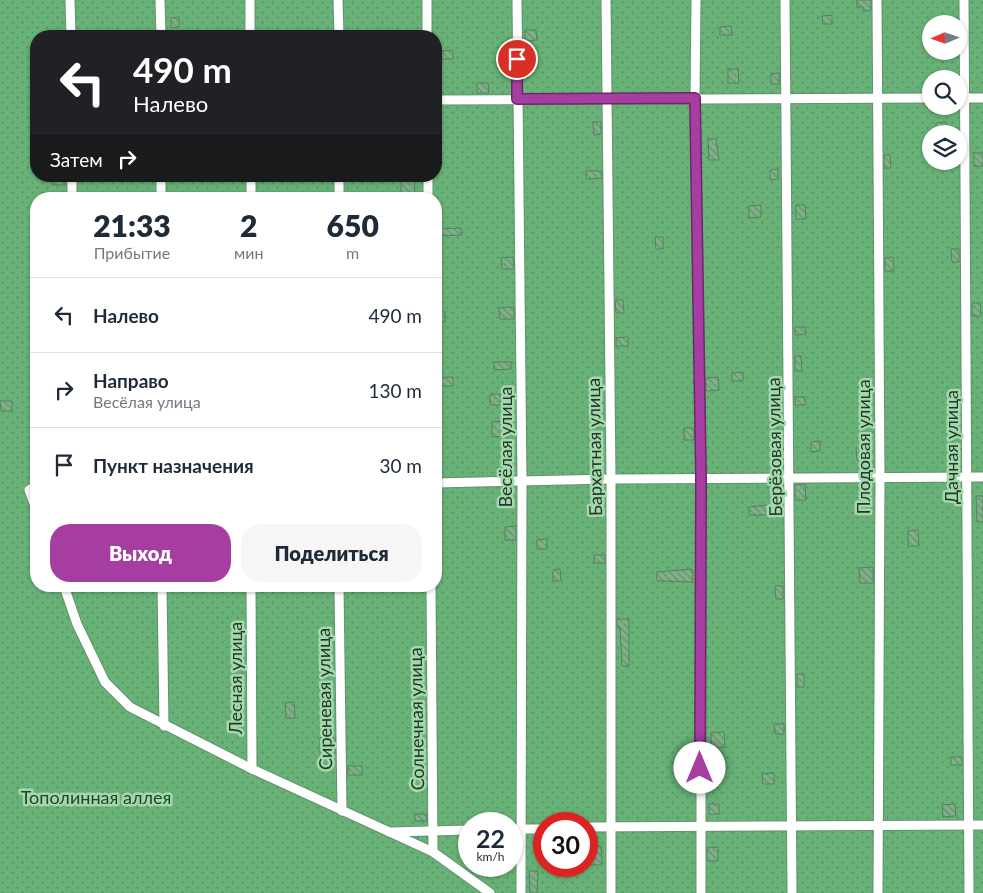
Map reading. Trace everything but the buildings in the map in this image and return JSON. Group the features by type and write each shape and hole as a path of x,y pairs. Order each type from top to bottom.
{"street":[{"path":"70,0 71,30"},
{"path":"160,0 161,30"},
{"path":"250,0 250,30"},
{"path":"338,0 338,30"},
{"path":"427,0 427,30"},
{"name":"Весёлая улица","path":"516,0 522,480 519,723 522,812"},
{"name":"Бархатная улица","path":"606,0 611,479 611,893"},
{"path":"696,0 695,98 701,479 701,893"},
{"name":"Берёзовая улица","path":"786,0 791,478 792,893"},
{"name":"Плодовая улица","path":"877,0 880,477 878,893"},
{"name":"Дачная улица","path":"963,70 964,0"},
{"path":"442,100 878,96 922,98"},
{"path":"967,98 983,98"},
{"name":"Дачная улица","path":"962,115 968,477 969,893"},
{"path":"442,483 611,479 983,477"},
{"path":"66,592 77,624 105,682 130,707 164,726 252,769 433,852 490,893"},
{"path":"162,592 164,726"},
{"name":"Лесная улица","path":"251,592 252,769"},
{"name":"Сиреневая улица","path":"339,592 342,811"},
{"name":"Солнечная улица","path":"431,592 433,852"},
{"path":"598,827 983,824"},
{"path":"386,832 458,830"},
{"name":"Весёлая улица","path":"520,877 520,893"}],"green space":[{"name":"Тополинная аллея","path":"0,0 983,0 983,893 0,893"}],"route":[{"path":"517,59 517,99 695,98 701,479 700,768"}]}
